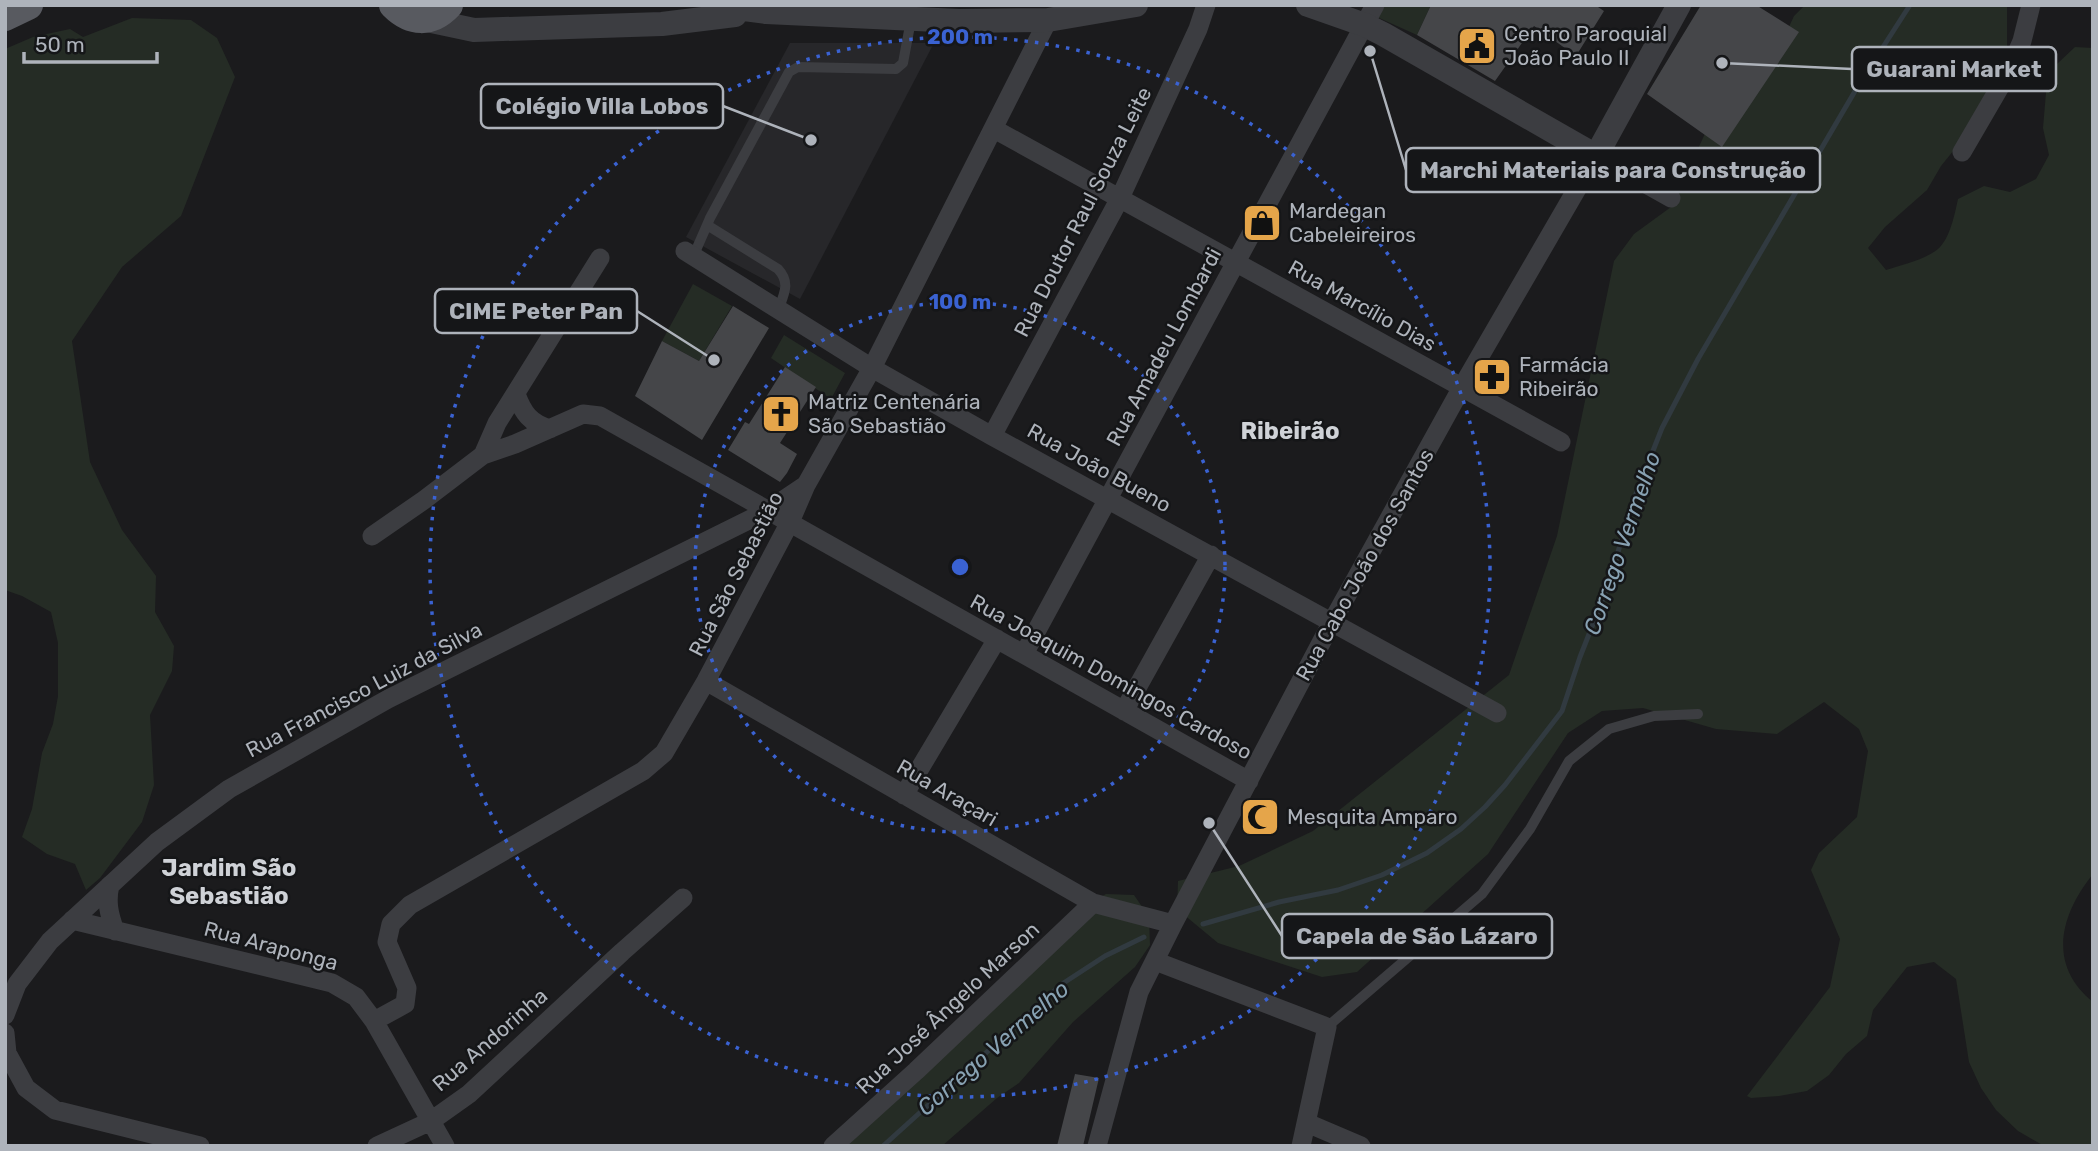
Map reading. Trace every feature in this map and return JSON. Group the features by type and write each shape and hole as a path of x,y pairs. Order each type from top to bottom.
{"main road":[{"path":"5,16 28,5"},
{"path":"389,6 405,15 422,19 440,14 449,5"}],"street":[{"path":"662,24 686,5"},
{"path":"713,5 766,12"},
{"path":"422,19 474,30 662,24 794,9 911,20 1048,20 1136,5"},
{"name":"Rua Doutor Raul Souza Leite","path":"992,436 1119,198 1198,29 1206,5"},
{"path":"1308,5 1370,15 1413,50 1671,198"},
{"name":"Rua Cabo João dos Santos","path":"1097,1146 1139,992 1154,961 1332,622 1679,5"},
{"path":"1962,152 2008,73 2022,41 2031,5"},
{"name":"Rua Amadeu Lombardi","path":"1024,654 1370,15"},
{"name":"Rua São Sebastião","path":"374,1021 404,1004 407,988 387,942 391,924 410,905 643,771 664,753 706,681 807,485 873,368 1048,20"},
{"name":"Rua Marcílio Dias","path":"994,129 1561,442"},
{"name":"Rua João Bueno","path":"689,254 873,368 992,436 1497,713"},
{"path":"372,536 483,456 497,423 600,258"},
{"path":"516,394 522,410 530,420 550,429"},
{"name":"Rua Joaquim Domingos Cardoso","path":"483,456 583,414 600,416 1249,781"},
{"name":"Rua Francisco Luiz da Silva","path":"5,1015 17,984 50,941 157,842 229,789 388,698 767,511 807,485"},
{"path":"1124,711 1211,555"},
{"path":"904,795 997,639"},
{"name":"Rua Araçari","path":"706,681 1093,903 1173,925"},
{"path":"110,885 108,911 116,931"},
{"name":"Rua Andorinha","path":"377,1146 431,1121 469,1094 683,898"},
{"name":"Rua José Ângelo Marson","path":"833,1146 1093,903"},
{"name":"Rua Araponga","path":"72,920 332,983 356,997 374,1021 445,1146"},
{"path":"1154,961 1327,1027 1301,1146"},
{"path":"5,1033 7,1053 26,1088 55,1110 200,1146"},
{"path":"1307,1123 1361,1146"}],"lane":[{"path":"689,254 789,72 798,67 896,69 903,63 911,20"},
{"path":"707,225 785,276 787,288 779,308"},
{"path":"1327,1027 1482,894 1530,830 1569,761 1609,729 1654,716 1698,714"}],"shaded area":[{"path":"1383,5 1431,5 1417,35 1377,17"},
{"path":"1805,5 2007,5 2007,56 1958,145 1927,190 1885,227 1868,248 1886,270 1920,259 1938,249 1949,232 1958,199 1984,186 2010,192 2036,179 2049,155 2043,128 2047,81 2057,64 2075,47 2093,48 2093,874 2073,906 2063,940 2069,972 2078,988 2093,1002 2093,1146 2044,1146 2018,1131 1996,1110 1981,1088 1969,1062 1956,979 1934,962 1907,967 1873,1010 1867,1036 1846,1054 1829,1075 1807,1091 1779,1096 1747,1096 1830,987 1840,939 1811,870 1819,853 1857,817 1868,751 1859,729 1824,702 1777,734 1716,729 1643,708 1602,711 1568,733 1488,854 1357,972 1322,977 1218,943 1177,909 1178,881 1239,866 1313,831 1509,675 1557,536 1614,261 1634,234 1671,207 1709,125 1767,74 1794,16"},
{"path":"132,18 191,20 217,38 235,77 181,216 122,267 72,341 90,462 122,530 156,576 155,612 174,646 172,671 150,715 154,785 142,822 100,878 86,890 75,864 47,854 22,837 32,809 42,753 53,724 58,696 58,643 51,612 5,590 5,49 33,37 70,29 83,37"},
{"path":"790,43 934,43 800,299 686,237"},
{"path":"693,284 732,306 699,361 662,341"},
{"path":"784,335 845,373 831,399 771,358"},
{"path":"1106,894 1134,895 1149,917 1150,945 1135,967 1073,1022 1019,1083 997,1098 942,1146 828,1146 1082,907"}],"building":[{"name":"Centro Paroquial João Paulo II","path":"1431,5 1595,5 1604,11 1576,56 1534,26 1495,81 1417,35"},
{"path":"1701,5 1756,5 1799,32 1722,147 1647,94"},
{"path":"733,306 769,328 702,440 635,396 662,341 699,361"},
{"path":"785,367 816,387 780,443 797,454 780,482 728,450 745,422 749,424"},
{"path":"1075,1074 1099,1078 1083,1146 1057,1146"}],"waterway":[{"name":"Corrego Vermelho","path":"1203,924 1279,902 1338,890 1382,875 1427,853 1461,829 1485,807 1562,711 1610,581 1630,509 1662,428 1698,359 1858,86 1910,5"},
{"name":"Corrego Vermelho","path":"883,1146 1062,984 1105,956 1144,937"}],"place":[{"name":"Centro Paroquial João Paulo II","path":"1477,46"},
{"name":"Marchi Materiais para Construção","path":"1370,51"},
{"name":"Guarani Market","path":"1722,63"},
{"name":"Colégio Villa Lobos","path":"811,140"},
{"name":"Mardegan Cabeleireiros","path":"1262,223"},
{"name":"CIME Peter Pan","path":"714,360"},
{"name":"Farmácia Ribeirão","path":"1492,377"},
{"name":"Matriz Centenária São Sebastião","path":"781,414"},
{"name":"Mesquita Amparo","path":"1260,817"},
{"name":"Capela de São Lázaro","path":"1209,823"}],"district":[{"name":"Ribeirão","path":"1290,431"},
{"name":"Jardim São Sebastião","path":"229,882"}]}
